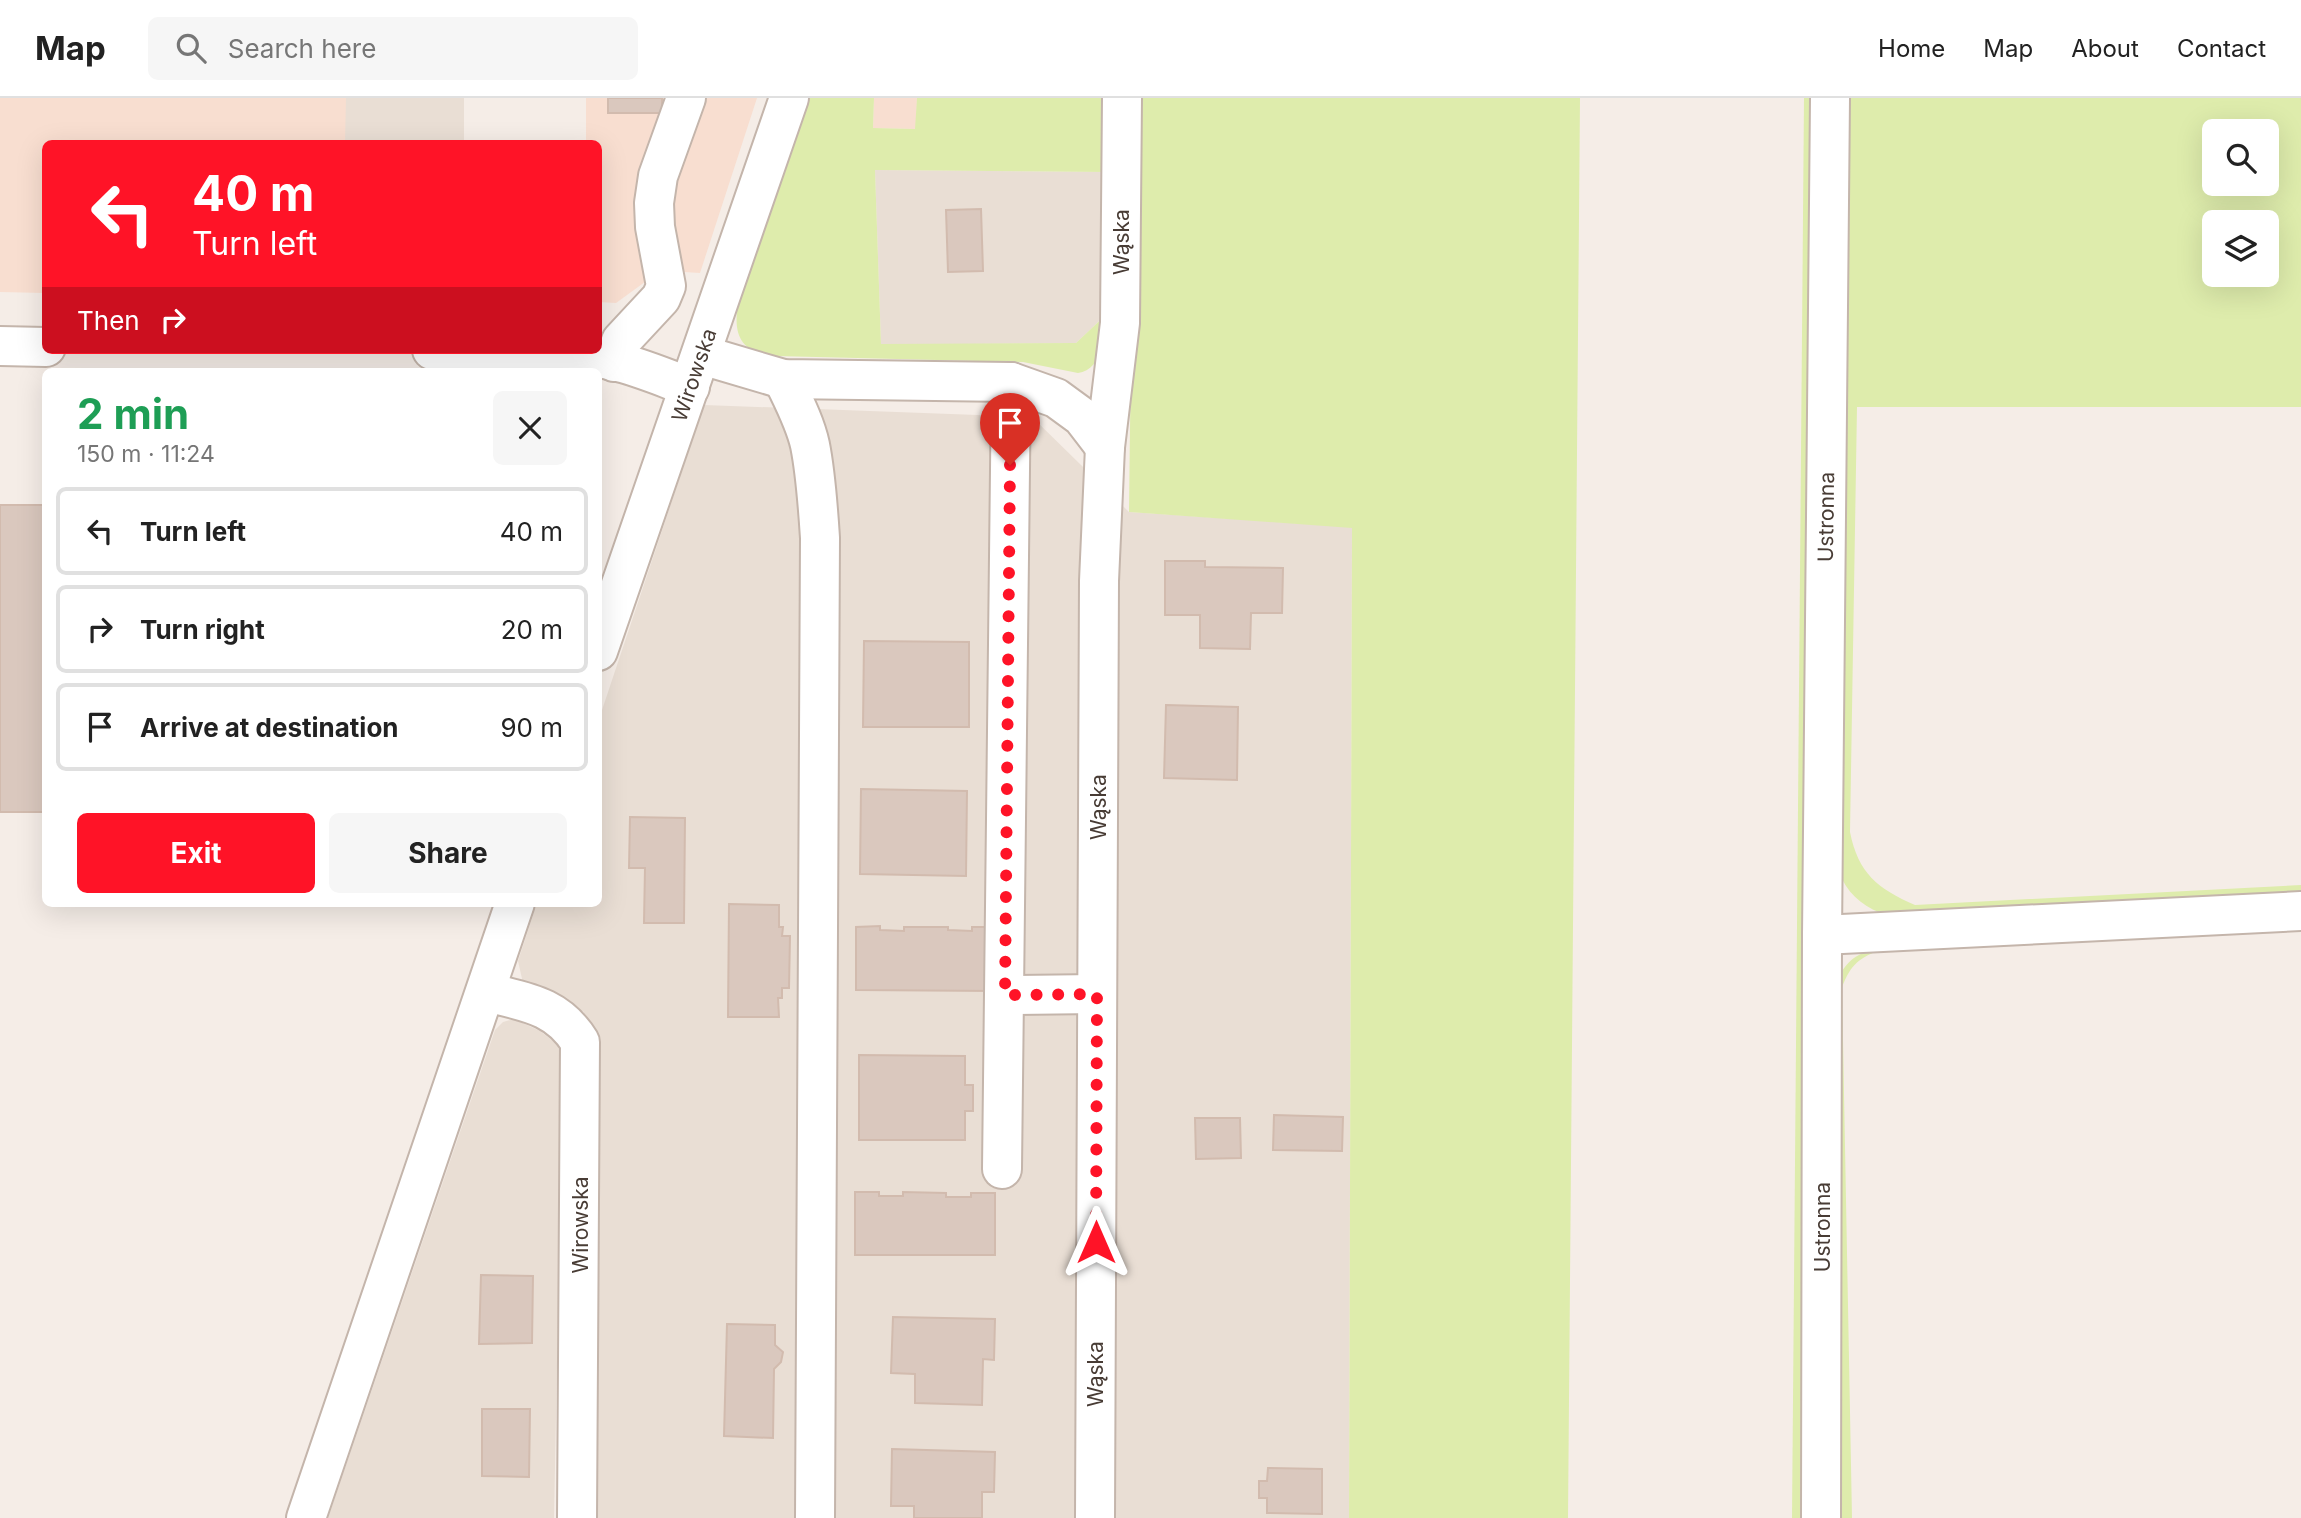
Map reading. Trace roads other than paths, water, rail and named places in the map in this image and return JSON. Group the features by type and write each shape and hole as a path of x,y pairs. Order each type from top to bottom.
{"street":[{"path":"614,362 621,341 661,298 666,286 657,240 654,203 657,176 686,98"},
{"name":"Wirowska","path":"602,639 789,98"},
{"name":"Wąska","path":"1095,1518 1099,581 1105,447 1121,312 1122,98"},
{"name":"Ustronna","path":"1821,1518 1822,936 1830,98"},
{"path":"0,346 42,347"},
{"path":"525,354 572,356 783,379 1011,382 1056,398 1082,417 1105,447"},
{"path":"783,379 810,443 820,538 815,1518"},
{"path":"1002,1169 1011,382"},
{"path":"306,1518 514,907"},
{"path":"1822,936 2301,911"},
{"name":"Wirowska","path":"486,992 536,1005 553,1013 570,1026 580,1042 577,1518"},
{"path":"1005,995 1097,994"}]}
